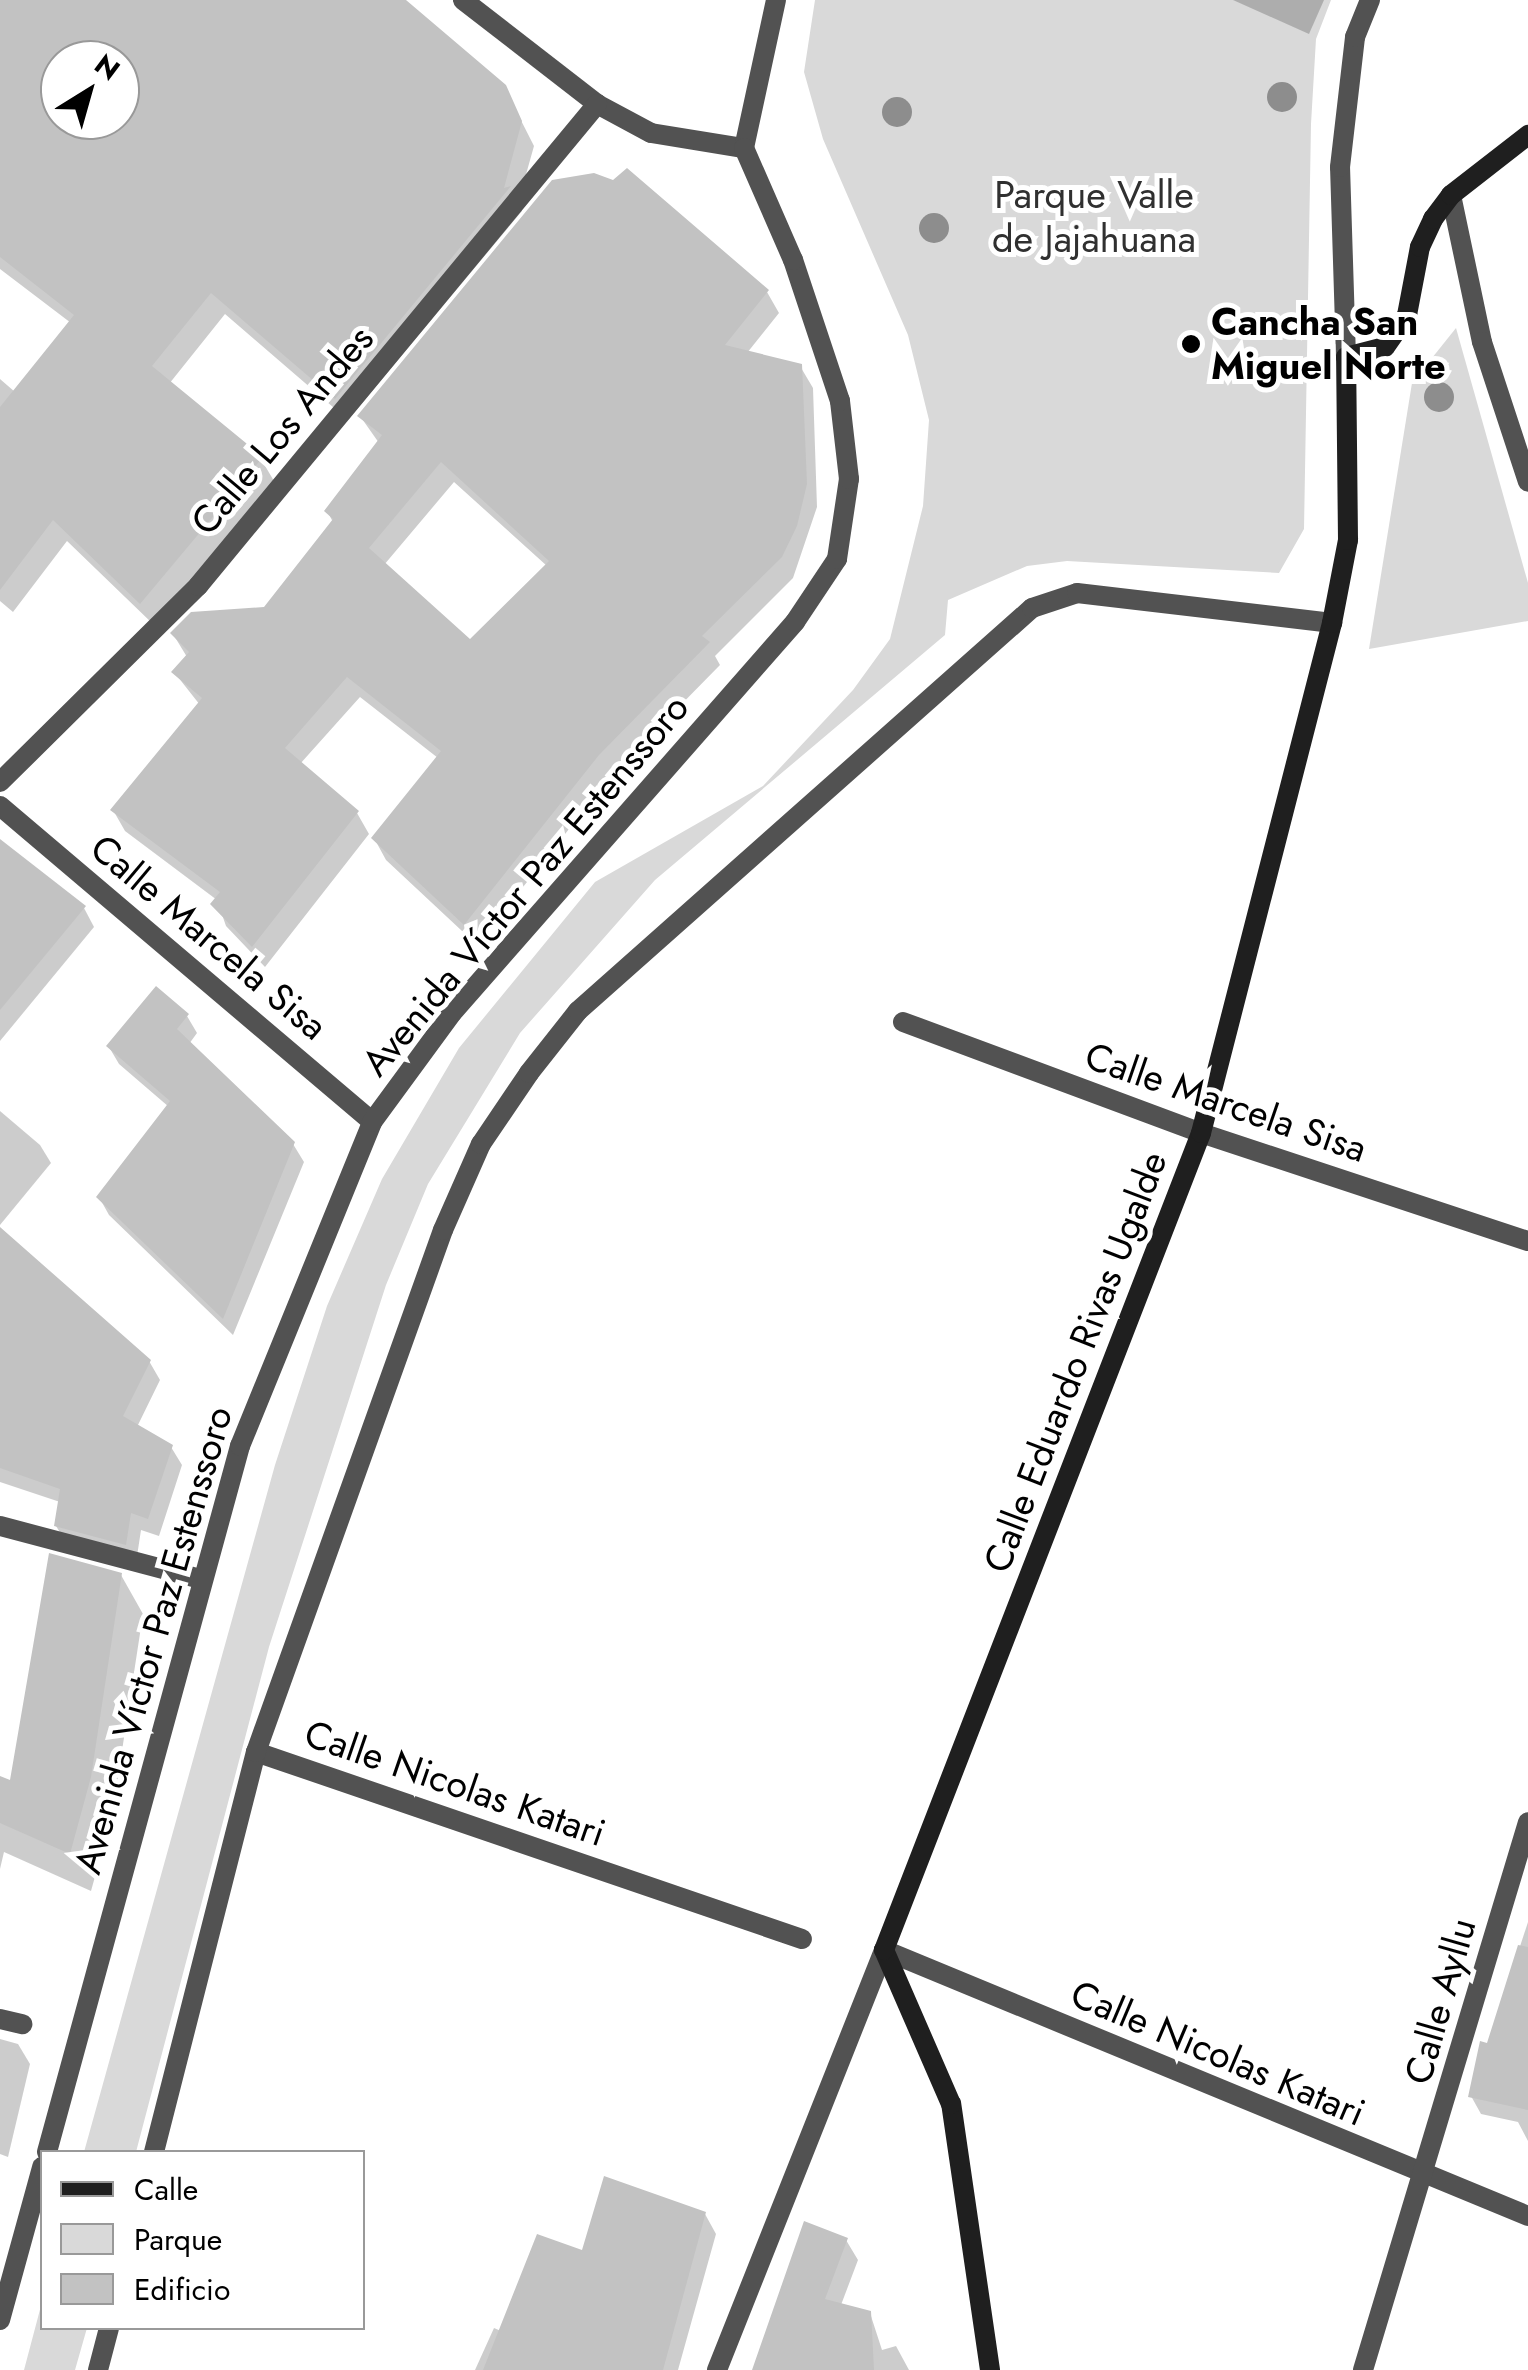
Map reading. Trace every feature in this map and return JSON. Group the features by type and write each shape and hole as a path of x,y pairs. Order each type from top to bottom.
{"street":[{"path":"463,0 597,104 651,133 744,148 776,0"},
{"path":"1370,0 1355,37 1340,167 1346,357 1385,346 1408,315 1420,247 1450,196 1528,135"},
{"name":"Calle Los Andes","path":"0,782 198,586 597,104"},
{"name":"Avenida Víctor Paz Estenssoro","path":"47,2150 200,1580 240,1446 372,1122 452,1013 810,604 836,559 849,479 840,401 793,260 744,148"},
{"path":"1450,196 1482,342 1528,482"},
{"name":"Calle Eduardo Rivas Ugalde","path":"884,1950 1202,1133 1332,623 1348,540 1346,357"},
{"path":"155,2150 256,1752 443,1230 481,1144 578,1011 1032,608 1076,592 1332,623"},
{"name":"Calle Marcela Sisa","path":"0,806 372,1122"},
{"name":"Calle Marcela Sisa","path":"904,1022 1202,1133 1528,1242"},
{"path":"0,1526 200,1580"},
{"name":"Calle Nicolas Katari","path":"256,1752 802,1940"},
{"name":"Calle Ayllu","path":"1363,2370 1425,2178 1528,1822"},
{"path":"717,2370 884,1950"},
{"path":"884,1950 951,2104 990,2370"},
{"name":"Calle Nicolas Katari","path":"884,1950 1425,2178 1528,2216"},
{"path":"0,2019 22,2024"},
{"path":"0,2320 40,2174"},
{"path":"98,2370 108,2330"}],"green space":[{"name":"Parque Valle de Jajahuana","path":"815,0 1331,0 1316,39 1311,124 1304,529 1279,573 1067,561 1027,566 948,600 945,635 655,880 520,1033 428,1184 386,1285 269,1647 137,2150 85,2150 275,1465 327,1306 382,1179 459,1048 595,882 763,786 853,690 890,639 923,506 929,420 908,335 823,139 804,72"},
{"path":"1456,328 1528,583 1528,621 1369,649 1412,383"},
{"path":"40,2310 40,2330 86,2330 75,2370 24,2370"}],"building":[{"path":"0,0 406,0 506,85 522,121 504,188 511,186 335,399 211,293 152,366 263,457 140,604 53,520 0,590 0,407 74,315 0,257"},
{"path":"627,168 769,290 725,345 802,364 807,484 797,526 782,557 702,636 710,642 599,755 464,925 371,838 441,751 347,677 285,748 359,811 252,947 210,904 220,892 110,810 202,698 171,672 189,652 170,633 191,612 264,607 333,519 324,511 382,435 357,416 552,180 594,173 613,180","holes":["441,462 549,561 470,639 369,548"]},
{"path":"0,839 86,906 0,1010"},
{"path":"156,986 189,1014 177,1029 295,1142 223,1319 96,1197 170,1101 106,1046"},
{"path":"0,1227 151,1360 123,1416 173,1445 148,1519 131,1513 126,1545 54,1526 60,1489 0,1468"},
{"path":"49,1553 122,1573 91,1777 70,1854 0,1823 0,1776 10,1780"},
{"path":"1518,1945 1528,1947 1528,2110 1468,2097 1480,2041 1487,2043"},
{"path":"604,2176 706,2212 663,2370 483,2370 537,2234 582,2250"},
{"path":"804,2221 848,2238 825,2299 871,2311 874,2370 752,2370"}],"place":[{"name":"Cancha San Miguel Norte","path":"1191,344"}]}
